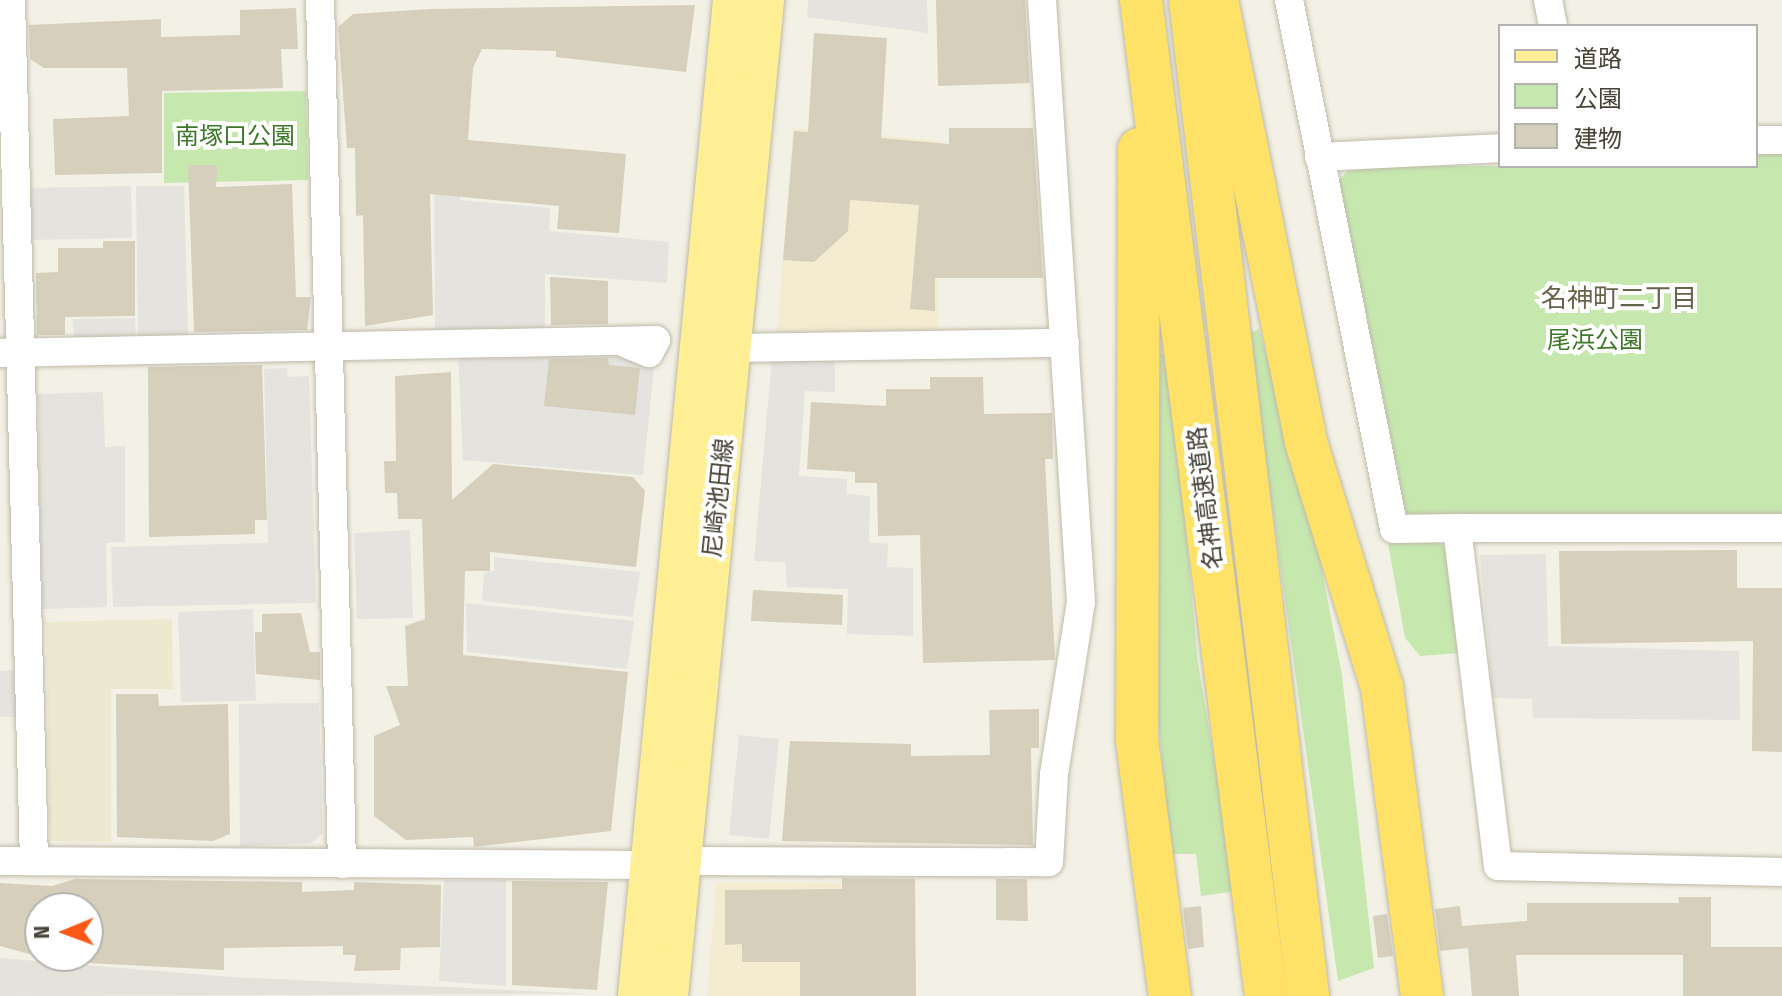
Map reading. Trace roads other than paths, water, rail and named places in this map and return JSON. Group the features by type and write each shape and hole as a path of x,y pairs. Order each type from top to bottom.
{"highway":[{"path":"1140,0 1137,740 1170,996"},
{"name":"名神高速道路","path":"1140,0 1266,996"},
{"name":"名神高速道路","path":"1190,0 1308,996"},
{"path":"1217,0 1306,442 1382,688 1422,996"}],"main road":[{"name":"尼崎池田線","path":"670,996 666,863 731,0"},
{"name":"尼崎池田線","path":"636,996 666,863 734,348 766,0"}],"street":[{"path":"11,0 7,122 10,353 34,861"},
{"path":"320,0 342,864"},
{"path":"0,861 342,864 1049,862 1054,774 1081,616 1042,0"},
{"path":"1289,0 1394,529 1782,528"},
{"path":"1548,0 1553,24"},
{"path":"1758,140 1782,140"},
{"path":"1319,157 1498,148"},
{"path":"10,353 624,343"},
{"path":"734,348 1065,343"},
{"path":"1457,528 1498,866 1782,872"}],"district":[{"name":"名神町二丁目","path":"1619,299"}],"park label":[{"name":"南塚口公園","path":"235,137"},
{"name":"尾浜公園","path":"1595,341"}]}
